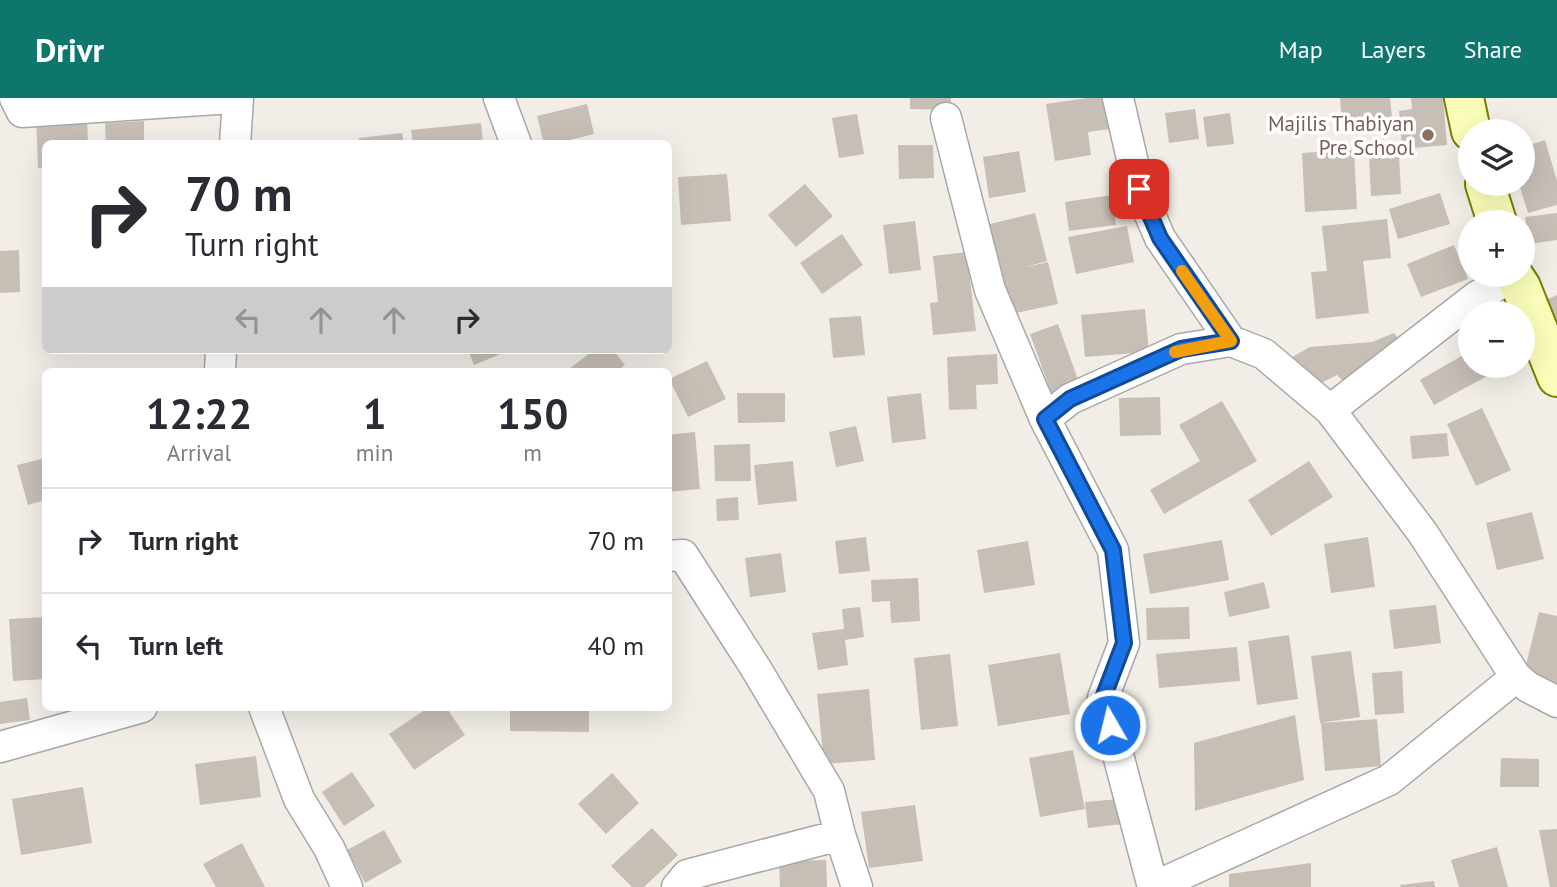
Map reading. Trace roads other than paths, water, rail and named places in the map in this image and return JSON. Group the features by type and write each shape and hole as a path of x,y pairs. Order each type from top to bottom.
{"main road":[{"path":"1464,98 1468,119"},
{"path":"1521,287 1557,377"}],"street":[{"path":"15,98 22,112 232,98"},
{"path":"235,140 239,98"},
{"path":"499,98 515,140"},
{"path":"1118,98 1139,189 1160,238 1231,341"},
{"path":"946,118 990,290 1045,419 1113,550 1124,643 1103,698 1154,887 1389,780 1516,677"},
{"path":"1330,410 1476,297 1494,287"},
{"path":"1045,419 1070,399 1181,349 1231,341 1264,354 1330,410 1422,531 1516,677 1528,687 1557,702"},
{"path":"672,556 683,555 755,667 829,791 857,887"},
{"path":"0,747 128,711"},
{"path":"266,711 299,799 329,848 347,887"},
{"path":"677,887 687,875 840,835"}],"place":[{"name":"Majilis Thabiyan Pre School","path":"1428,135"}]}
